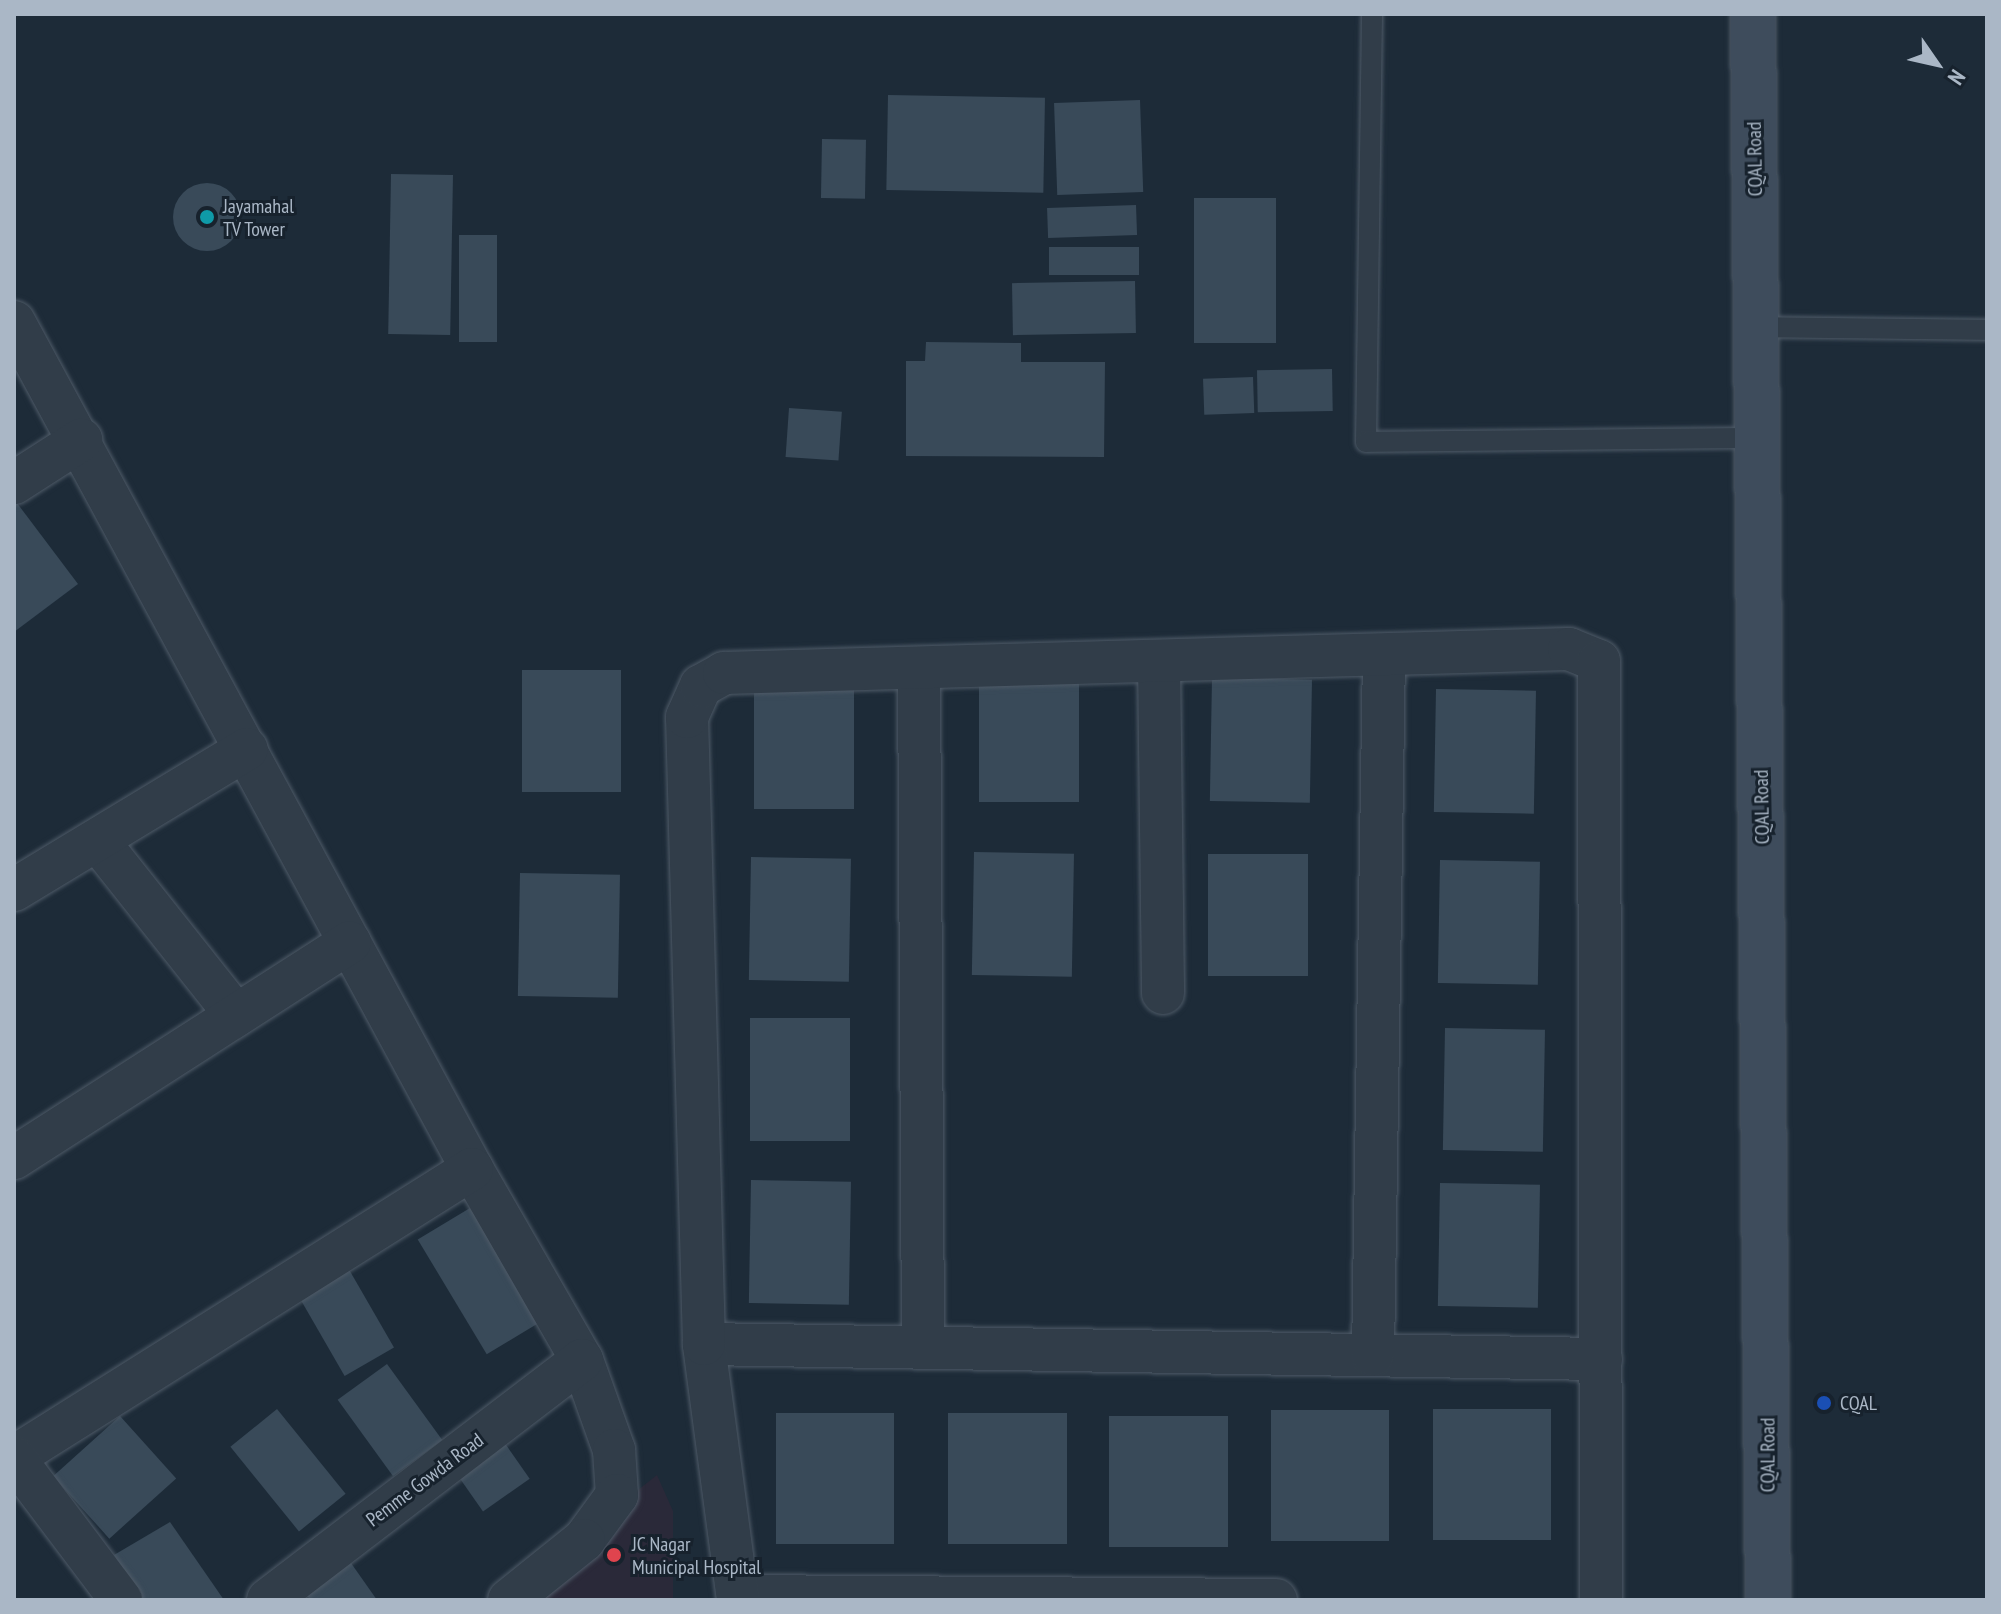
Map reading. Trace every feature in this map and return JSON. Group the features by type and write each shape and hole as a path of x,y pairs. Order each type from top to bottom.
{"main road":[{"name":"CQAL Road","path":"1753,14 1768,1600"}],"street":[{"path":"14,322 81,440 472,1169 582,1360 614,1450 617,1495 584,1540 509,1600"},
{"path":"14,483 81,440"},
{"path":"1276,1600 738,1598 704,1344 687,717 701,686 724,673 1569,649 1599,661 1601,1600"},
{"path":"1373,1355 1384,655"},
{"path":"1159,661 1163,993"},
{"path":"919,668 923,1347"},
{"path":"14,890 247,749"},
{"path":"98,841 236,1015"},
{"path":"14,1158 350,942"},
{"path":"121,1600 14,1458 472,1169"},
{"path":"704,1344 1601,1359"},
{"name":"Pemme Gowda Road","path":"268,1600 582,1360"}],"lane":[{"path":"1372,14 1366,442 1758,438"},
{"path":"1756,327 1987,330"}],"shaded area":[{"name":"JC Nagar Municipal Hospital","path":"657,1475 673,1511 673,1600 498,1600"}],"building":[{"path":"888,95 1045,98 1043,193 886,190"},
{"path":"1140,100 1143,192 1057,195 1054,103"},
{"path":"822,139 866,140 865,199 821,198"},
{"path":"391,174 453,175 450,335 388,334"},
{"name":"Jayamahal TV Tower","path":"200,183 214,183 226,188 236,198 241,217 236,236 226,246 214,251 200,251 188,246 178,236 173,224 173,210 178,198 188,188"},
{"path":"1194,198 1276,198 1276,343 1194,343"},
{"path":"1136,205 1137,235 1048,238 1047,208"},
{"path":"459,235 497,235 497,342 459,342"},
{"path":"1049,247 1139,247 1139,275 1049,275"},
{"path":"1135,281 1136,333 1013,335 1012,283"},
{"path":"926,342 1021,343 1021,362 1105,362 1104,457 906,456 906,361 925,361"},
{"path":"1332,369 1333,411 1258,412 1257,370"},
{"path":"1253,377 1254,413 1204,415 1203,379"},
{"path":"789,408 842,412 838,461 786,457"},
{"path":"17,503 78,584 14,632 14,505"},
{"path":"522,670 621,670 621,792 522,792"},
{"path":"1212,678 1312,680 1310,803 1210,801"},
{"path":"979,680 1079,680 1079,802 979,802"},
{"path":"754,687 854,687 854,809 754,809"},
{"path":"1436,689 1536,691 1534,814 1434,812"},
{"path":"974,852 1074,854 1072,977 972,975"},
{"path":"1208,854 1308,854 1308,976 1208,976"},
{"path":"751,857 851,859 849,982 749,980"},
{"path":"1440,860 1540,862 1538,985 1438,983"},
{"path":"520,873 620,875 618,998 518,996"},
{"path":"750,1018 850,1018 850,1141 750,1141"},
{"path":"1445,1028 1545,1030 1543,1152 1443,1150"},
{"path":"751,1180 851,1182 849,1305 749,1303"},
{"path":"1440,1183 1540,1185 1538,1308 1438,1306"},
{"path":"470,1208 539,1323 487,1354 418,1239"},
{"path":"347,1266 394,1347 345,1376 298,1294"},
{"path":"387,1364 442,1440 393,1476 338,1400"},
{"path":"277,1409 346,1494 299,1531 230,1447"},
{"path":"1433,1409 1551,1409 1551,1540 1433,1540"},
{"path":"1271,1410 1389,1410 1389,1541 1271,1541"},
{"path":"776,1413 894,1413 894,1544 776,1544"},
{"path":"948,1413 1067,1413 1067,1544 948,1544"},
{"path":"120,1416 176,1478 109,1539 53,1476"},
{"path":"1109,1416 1228,1416 1228,1547 1109,1547"},
{"path":"497,1432 530,1479 483,1511 450,1465"},
{"path":"170,1522 224,1600 138,1600 114,1555"},
{"path":"351,1563 377,1600 310,1600 306,1594"}],"place":[{"name":"Jayamahal TV Tower","path":"207,217"},
{"name":"CQAL","path":"1824,1403"},
{"name":"JC Nagar Municipal Hospital","path":"614,1555"}]}
